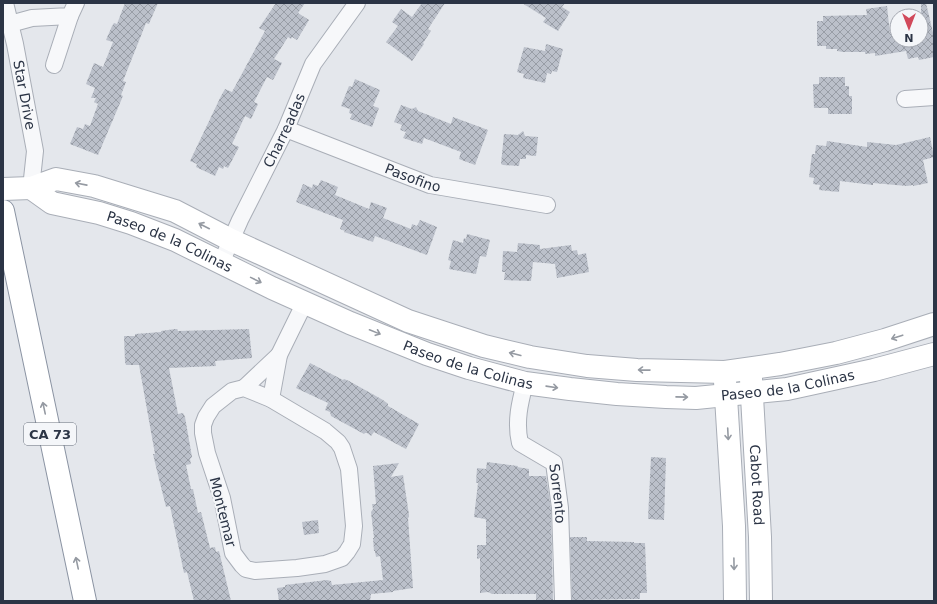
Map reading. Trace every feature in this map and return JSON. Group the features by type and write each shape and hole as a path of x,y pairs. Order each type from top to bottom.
{"main road":[{"name":"Paseo de la Colinas","path":"3,189 31,188 56,179 94,186 175,211 231,240 408,321 484,346 530,357 587,366 637,370 725,372 794,362 836,353 885,340 934,324"},
{"name":"Paseo de la Colinas","path":"31,188 52,203 99,213 131,223 174,240 350,323 427,354 469,368 525,382 570,389 696,398 787,389 828,381 920,359 934,354"},
{"name":"CA 73","path":"3,211 85,601"},
{"path":"305,302 333,300 359,311 408,321"},
{"name":"Cabot Road","path":"750,368 753,393 761,601"},
{"name":"Cabot Road","path":"725,372 734,526 735,601"}],"street":[{"name":"Star Drive","path":"5,3 35,151 31,188"},
{"name":"Charreadas","path":"221,263 240,220 286,129 313,64 357,3"},
{"path":"10,24 73,10"},
{"path":"54,65 73,10"},
{"path":"905,99 934,97"},
{"name":"Pasofino","path":"286,129 430,185 547,205"},
{"path":"271,400 279,354 305,302"},
{"path":"244,388 279,354"},
{"name":"Sorrento","path":"525,382 520,403 517,431 520,443 554,463 560,508 563,601"},
{"name":"Montemar","path":"244,388 271,400 325,431 338,442 345,456 351,491 354,526 352,544 348,552 342,558 334,561 296,568 255,571 246,569 233,553 222,498 207,453 203,425 213,406 232,391 244,388"}],"building":[{"path":"125,3 158,3 149,24 146,23 123,81 126,82 121,95 123,96 98,155 70,144 77,127 83,129 85,124 90,126 98,104 94,102 96,98 91,98 95,88 86,84 94,63 103,67 113,42 106,40 114,23 117,24"},
{"path":"276,3 305,3 298,13 309,20 297,40 292,37 291,39 288,37 274,59 282,63 273,80 267,77 254,102 258,104 251,119 245,116 232,144 239,147 228,168 224,166 223,169 219,167 215,176 196,167 197,164 190,161 225,89 232,92 265,31 259,28"},
{"path":"422,3 445,3 428,29 431,31 423,43 424,44 412,61 386,42 398,26 392,22 401,9 412,17"},
{"path":"522,3 565,3 562,7 570,12 558,31 543,22 546,18"},
{"path":"921,3 926,3 927,8 921,8"},
{"path":"887,6 889,48 929,48 929,16 934,37 934,57 919,60 918,57 908,59 906,51 875,56 875,53 865,54 865,52 843,52 837,51 837,49 826,49 826,46 817,46 817,21 823,21 823,16 867,15 866,9"},
{"path":"546,44 563,49 557,72 552,71 551,74 547,73 545,83 523,78 524,74 517,72 524,47 545,51"},
{"path":"819,77 845,77 845,86 849,86 849,96 852,96 852,114 828,114 828,108 814,108 813,84 819,84"},
{"path":"355,79 380,90 373,106 379,108 372,127 350,119 352,114 349,113 350,109 341,106 349,86 352,87"},
{"path":"401,105 412,109 416,107 418,111 451,124 453,117 488,130 475,165 459,159 461,152 424,138 422,144 403,138 406,132 400,130 402,125 394,122"},
{"path":"523,131 525,136 538,137 536,156 526,155 526,159 520,159 519,166 501,164 504,134 518,135"},
{"path":"930,137 934,157 923,160 928,183 907,186 873,183 873,185 840,181 839,192 819,190 820,185 813,184 814,178 809,177 812,154 815,154 816,145 826,146 827,141 867,147 867,142 896,145"},
{"path":"321,180 338,187 335,195 369,209 371,202 387,208 383,218 411,229 412,224 417,226 420,220 437,227 427,255 375,236 373,242 344,232 345,231 340,229 343,220 296,202 303,184 312,188 313,184 318,186"},
{"path":"467,234 490,240 486,257 480,256 476,274 449,269 451,261 448,260 453,240 463,243"},
{"path":"518,243 540,245 540,249 571,245 572,251 577,250 578,255 586,253 589,272 557,278 555,264 533,262 531,281 504,280 505,272 502,272 503,251 517,252"},
{"path":"177,329 178,331 249,329 252,358 215,361 216,366 169,368 178,414 183,413 185,417 192,457 190,459 191,464 186,465 191,489 193,489 198,513 201,512 210,548 215,547 216,552 219,551 231,601 194,601 187,572 184,573 170,506 166,507 153,454 155,454 139,365 126,365 125,362 124,336 135,336 135,334"},
{"path":"310,363 343,380 349,381 383,400 388,404 388,406 419,424 406,449 374,432 371,436 367,433 364,434 331,416 330,412 325,410 328,403 296,388"},
{"path":"651,457 666,458 664,520 648,519"},
{"path":"487,462 529,469 529,476 546,476 551,509 553,601 536,601 536,594 480,593 480,558 477,559 477,545 486,545 486,520 474,517 478,483 476,483 477,468 486,469"},
{"path":"399,463 391,477 403,475 409,515 413,588 371,594 370,601 279,601 277,588 285,587 285,585 327,580 331,581 332,585 383,580 380,556 376,557 374,551 371,512 373,509 372,504 376,504 373,466"},
{"path":"318,520 319,533 304,535 302,522"},
{"path":"570,537 587,537 587,541 645,543 647,593 640,593 640,599 572,600"}]}
